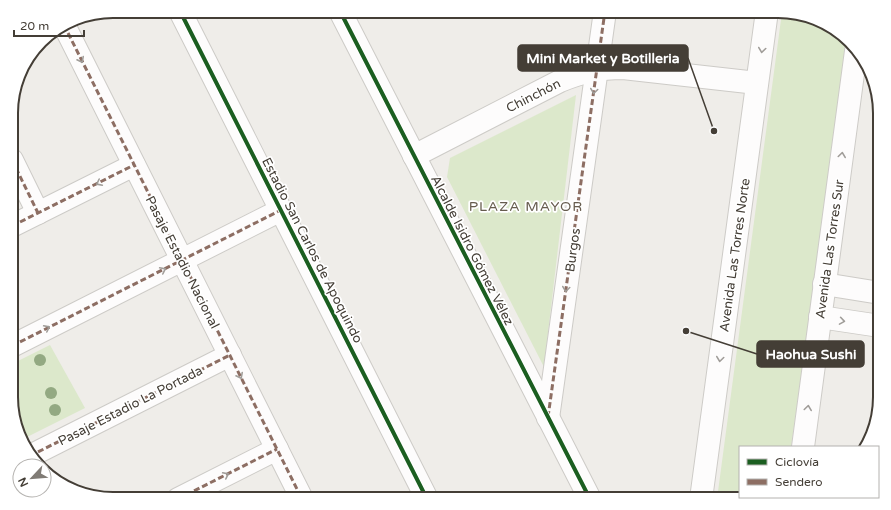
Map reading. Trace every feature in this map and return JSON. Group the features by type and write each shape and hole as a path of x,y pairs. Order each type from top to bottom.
{"street":[{"name":"Estadio San Carlos de Apoquindo","path":"184,18 423,492"},
{"name":"Alcalde Isidro Gómez Vélez","path":"345,18 586,492"},
{"name":"Burgos","path":"548,418 604,18"},
{"name":"Avenida Las Torres Norte","path":"702,492 766,18"},
{"name":"Pasaje Estadio Nacional","path":"67,30 298,492"},
{"name":"Avenida Las Torres Sur","path":"803,446 855,58"},
{"name":"Chinchón","path":"414,156 560,81 596,69 623,68 758,83"},
{"path":"18,223 134,165"},
{"path":"18,172 38,213"},
{"path":"18,343 281,210"},
{"path":"824,284 873,292"},
{"path":"820,317 873,325"},
{"name":"Pasaje Estadio La Portada","path":"36,453 230,355"},
{"path":"192,492 277,449"}],"green space":[{"path":"781,18 803,21 826,31 846,47 791,446 739,446 739,492 718,492"},
{"path":"576,95 544,367 447,177 450,158"},
{"path":"50,345 85,408 27,437 21,422 19,410 18,361"}],"marked path":[{"path":"548,417 604,18"},
{"path":"67,30 298,492"},
{"path":"18,223 134,165"},
{"path":"18,172 38,213"},
{"path":"18,343 281,210"},
{"path":"36,453 230,355"},
{"path":"192,492 277,449"}],"cycle path":[{"path":"184,18 423,492"},
{"path":"344,18 586,492"}],"place":[{"name":"Mini Market y Botilleria","path":"714,131"},
{"name":"Haohua Sushi","path":"686,331"}],"district":[{"name":"PLAZA MAYOR","path":"526,206"}]}
